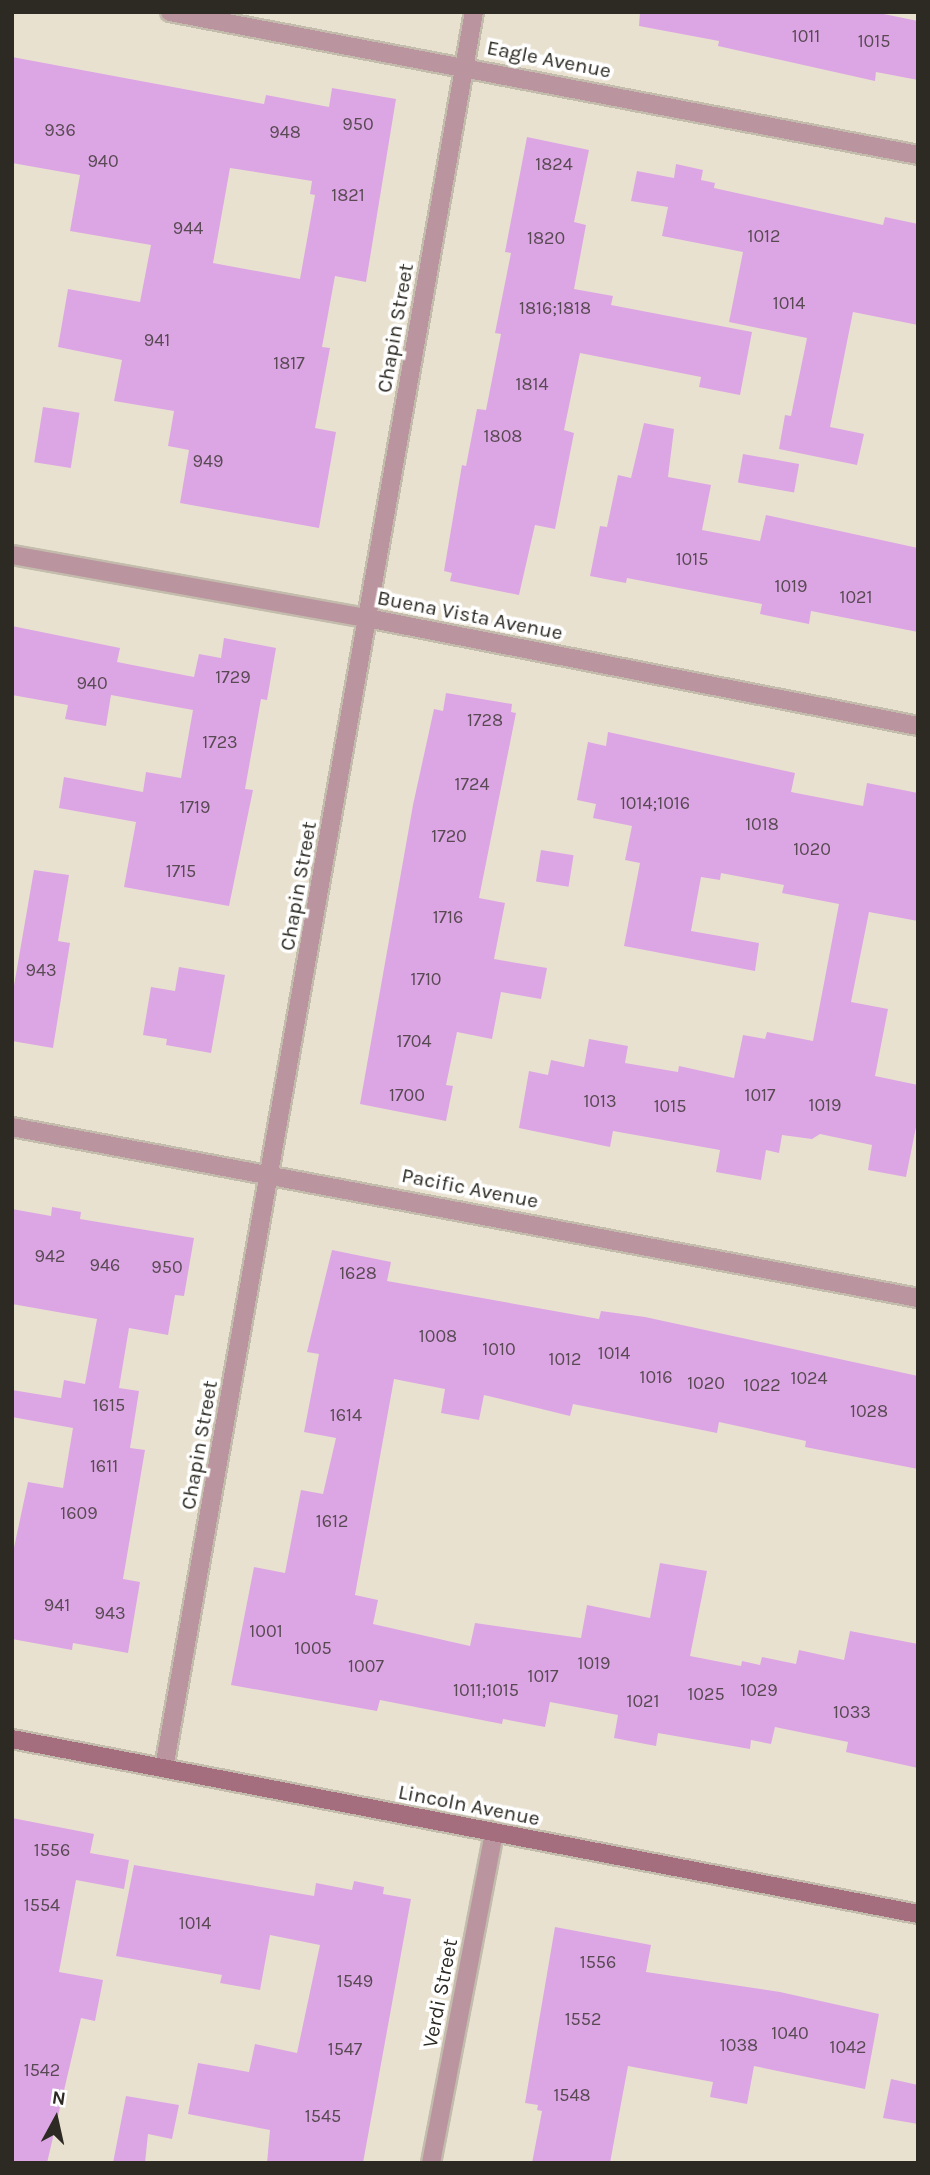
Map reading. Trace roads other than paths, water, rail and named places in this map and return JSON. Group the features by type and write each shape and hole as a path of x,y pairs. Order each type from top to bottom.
{"main road":[{"name":"Lincoln Avenue","path":"12,1739 918,1914"}],"street":[{"name":"Eagle Avenue","path":"170,12 464,66 918,155"},
{"name":"Chapin Street","path":"164,1768 474,12"},
{"name":"Buena Vista Avenue","path":"12,555 367,618 918,726"},
{"name":"Pacific Avenue","path":"12,1128 271,1173 918,1298"},
{"name":"Verdi Street","path":"431,2163 494,1833"}]}
